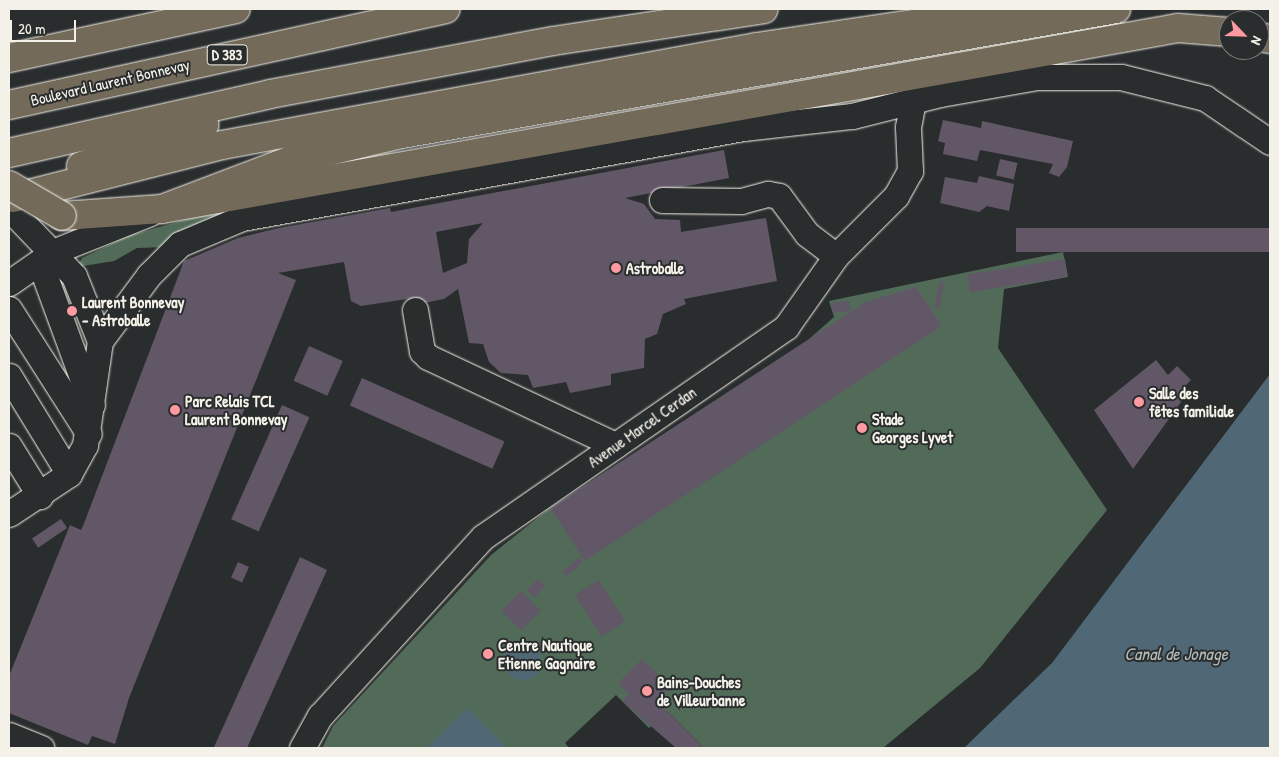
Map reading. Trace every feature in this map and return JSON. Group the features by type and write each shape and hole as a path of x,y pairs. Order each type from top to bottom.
{"main road":[{"path":"9,58 236,9"},
{"name":"Boulevard Laurent Bonnevay","path":"9,105 446,9"},
{"path":"9,153 270,94 554,41 764,9"},
{"path":"24,206 32,196 222,145 757,47 1014,9"},
{"path":"162,209 291,160 402,134 1116,9"},
{"path":"24,206 162,209 790,98 913,87 1178,28 1219,31"},
{"path":"24,206 239,113 270,94"},
{"path":"9,185 24,206"}],"street":[{"path":"100,341 149,275 180,244 242,218 733,130 852,116 880,108 913,87 1036,78 1121,77 1206,98 1270,142"},
{"name":"Avenue Marcel Cerdan","path":"302,748 320,716 483,537 786,327 836,256 896,196 910,171 908,127 913,87"},
{"path":"790,98 840,98 880,108 908,127"},
{"path":"662,200 741,201 768,194 780,196 807,234 836,256"},
{"path":"24,206 47,257 94,409"},
{"path":"9,283 47,257 162,209"},
{"path":"9,514 40,496 69,474 89,434 94,409 100,341 74,276 47,257"},
{"path":"9,309 89,434"},
{"path":"415,310 422,351 428,357 615,445"},
{"path":"9,376 69,474"},
{"path":"9,446 40,496"},
{"path":"9,735 42,748"}],"green space":[{"path":"212,212 221,213 168,247 137,248 114,261 77,267 82,258 128,236"},
{"name":"Stade Georges Lyvet","path":"1063,252 1068,277 1004,289 998,348 1107,510 980,668 883,748 704,748 667,711 649,728 616,695 565,743 569,748 322,748 333,726 491,555 550,508 808,340 834,317 829,301"}],"water":[{"name":"Canal de Jonage","path":"1270,374 1270,748 964,748 1052,663"},
{"path":"523,642 536,648 542,661 536,674 523,680 510,674 504,661 510,648"},
{"path":"467,708 507,748 427,748"}],"building":[{"path":"943,120 981,128 982,121 1073,141 1067,167 1059,177 1049,173 1053,164 980,150 977,161 943,154 945,143 938,141"},
{"path":"724,150 729,178 625,198 644,204 655,219 680,220 681,232 766,218 777,281 684,299 686,304 663,314 657,334 645,339 644,368 611,374 611,385 570,393 566,382 533,388 528,375 501,373 489,362 483,344 469,343 458,289 444,299 414,305 407,299 361,306 351,301 344,262 278,273 296,280 129,698 115,744 92,736 88,745 9,713 9,676 70,525 81,530 83,526 184,261 238,238 279,228 390,208 391,212","holes":["483,223 469,239 467,263 443,273 436,232"]},
{"path":"1000,159 1018,163 1014,180 996,176"},
{"path":"979,176 1014,184 1009,211 987,206 979,212 940,203 945,177 977,183"},
{"path":"1016,228 1270,228 1270,252 1016,252"},
{"path":"1065,259 1068,277 970,292 967,274"},
{"path":"940,281 944,282 939,309 934,308"},
{"path":"916,287 942,326 585,561 550,508 866,302"},
{"path":"849,301 850,311 833,313 832,303"},
{"path":"309,346 343,361 327,396 294,381"},
{"name":"Salle des fêtes familiale","path":"1156,360 1168,375 1177,366 1191,380 1181,390 1186,395 1133,469 1094,410"},
{"path":"362,378 505,441 492,469 350,405"},
{"path":"282,405 309,417 259,531 231,519"},
{"path":"61,519 67,528 38,548 32,539"},
{"path":"300,557 327,570 247,748 214,747"},
{"path":"579,558 583,563 566,576 563,571"},
{"path":"238,562 249,567 242,582 231,578"},
{"path":"538,579 545,586 534,597 527,590"},
{"path":"599,580 625,622 601,636 575,595"},
{"path":"521,591 541,611 521,631 501,611"},
{"path":"642,659 671,688 657,701 704,748 676,748 622,701 629,694 618,683"}],"place":[{"name":"Astroballe","path":"616,268"},
{"name":"Laurent Bonnevay - Astroballe","path":"72,311"},
{"name":"Salle des fêtes familiale","path":"1139,402"},
{"name":"Parc Relais TCL Laurent Bonnevay","path":"175,410"},
{"name":"Stade Georges Lyvet","path":"862,428"},
{"name":"Centre Nautique Etienne Gagnaire","path":"488,654"},
{"name":"Bains-Douches de Villeurbanne","path":"647,691"}]}
